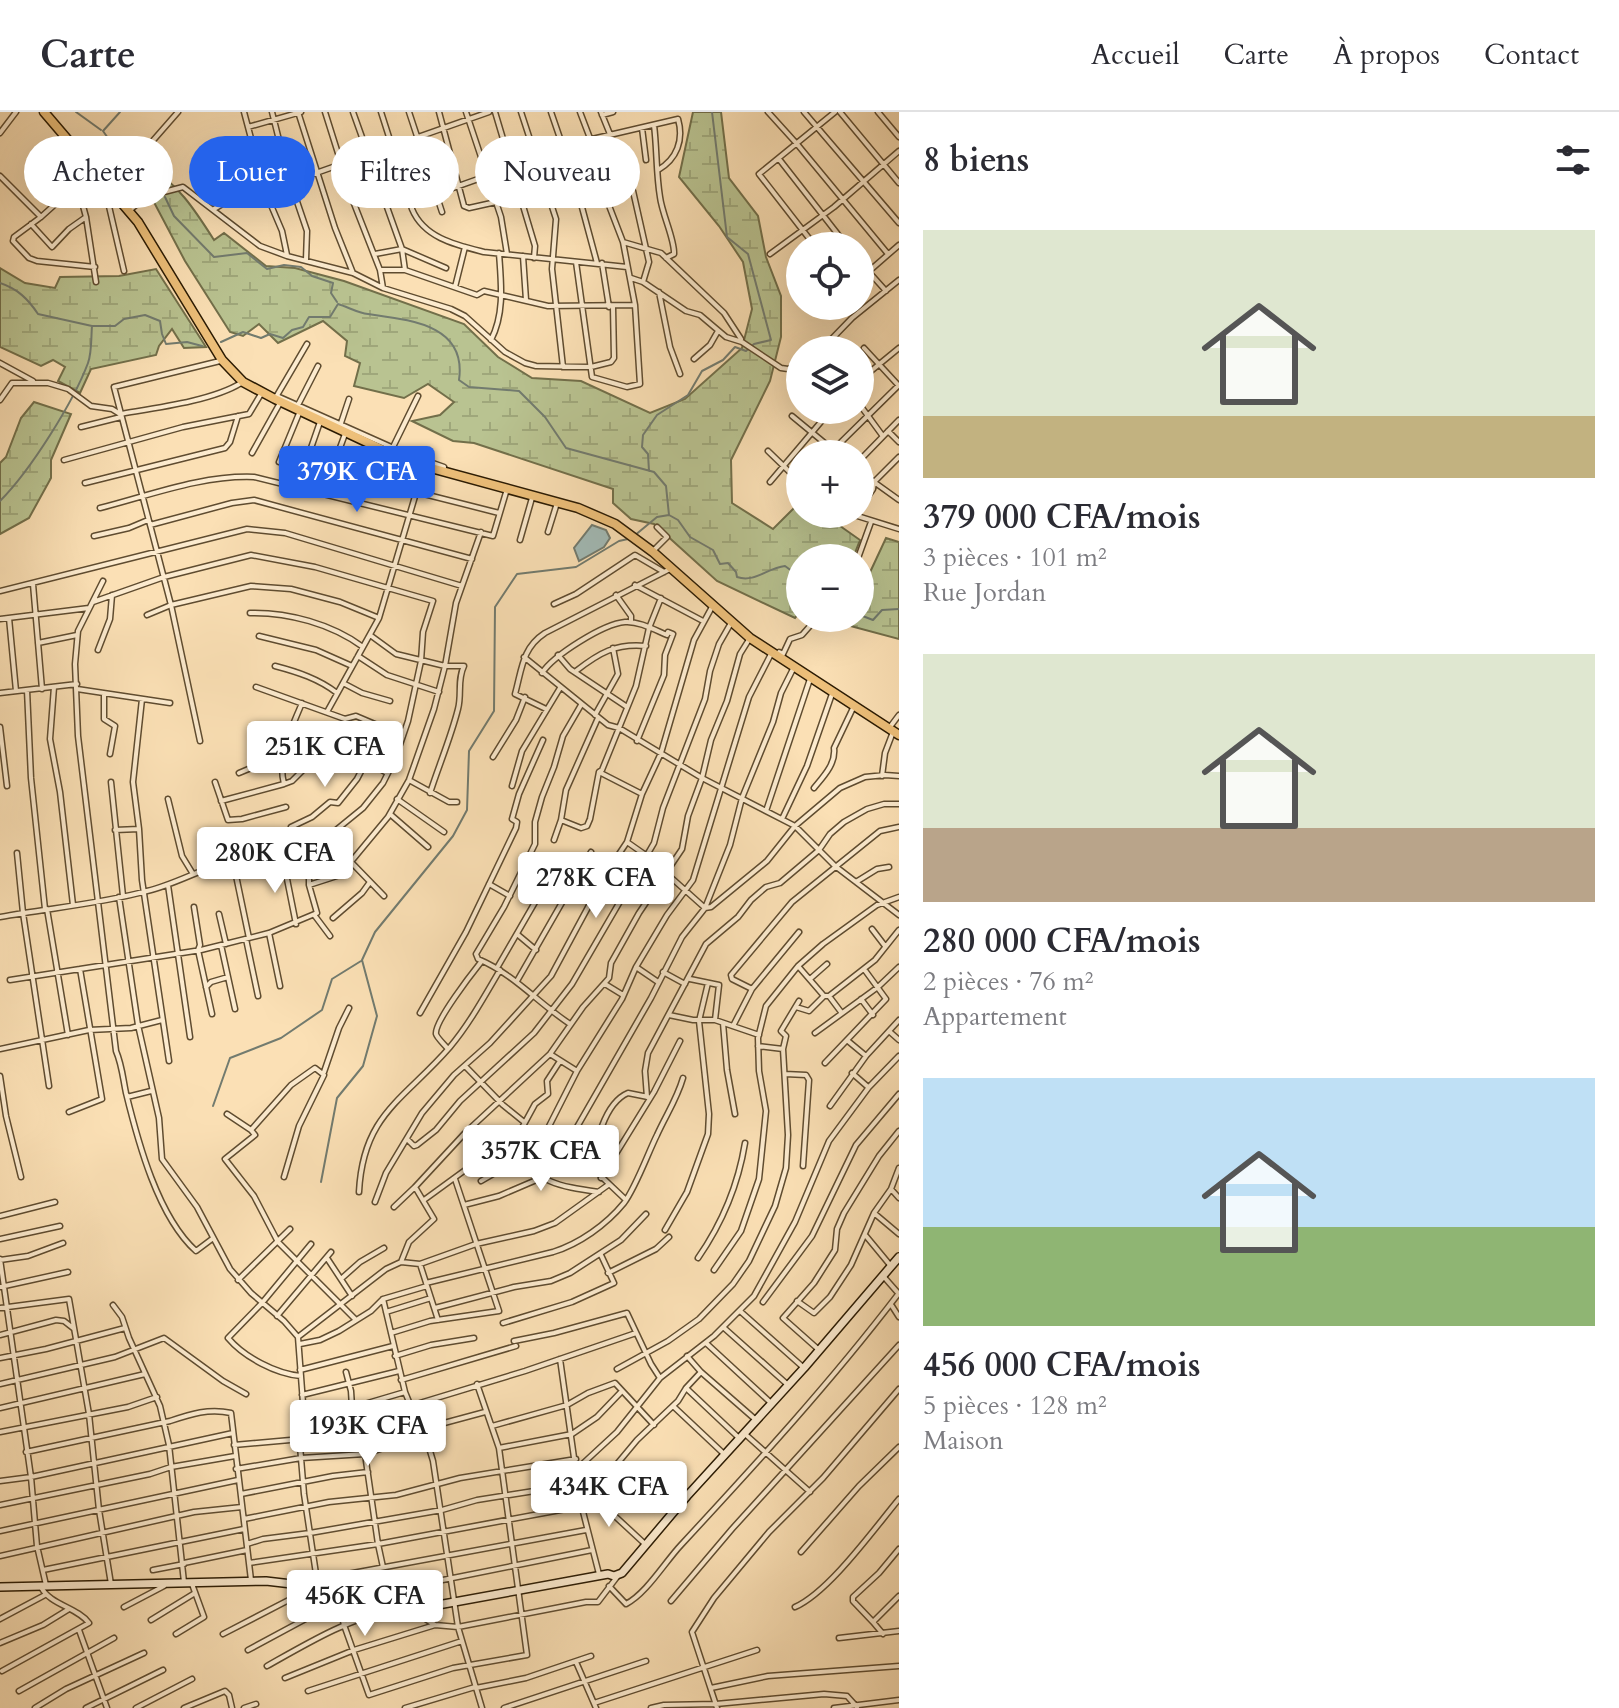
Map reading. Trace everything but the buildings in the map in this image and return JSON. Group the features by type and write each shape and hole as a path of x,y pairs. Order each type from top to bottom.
{"main road":[{"path":"45,112 64,136"},
{"path":"126,208 145,232 222,360 243,382 321,420 343,427 372,445 424,466 596,515 633,536 653,552 667,570 750,638 894,730"}],"street":[{"path":"0,133 16,112"},
{"path":"157,136 178,112"},
{"path":"244,112 250,136"},
{"path":"272,112 278,136"},
{"path":"248,127 299,112 335,228 353,273"},
{"path":"325,112 333,136"},
{"path":"353,112 360,136"},
{"path":"381,112 389,136"},
{"path":"409,112 418,136"},
{"path":"439,112 446,136"},
{"path":"466,112 475,139"},
{"path":"421,136 489,112"},
{"path":"495,112 503,136"},
{"path":"521,112 529,136"},
{"path":"551,112 559,136"},
{"path":"580,112 587,136"},
{"path":"611,136 602,113 613,112"},
{"path":"768,112 888,254"},
{"path":"804,112 899,223"},
{"path":"802,231 759,174 837,112 899,183"},
{"path":"878,112 899,137"},
{"path":"614,136 680,120 679,147 675,156 658,170"},
{"path":"654,125 665,225 675,249 674,254 666,258"},
{"path":"642,128 646,160"},
{"path":"770,254 844,199 899,151"},
{"path":"779,159 836,232"},
{"path":"317,172 331,167"},
{"path":"0,176 41,217"},
{"path":"475,181 459,187 466,209 475,207"},
{"path":"129,211 145,197 183,187 250,240 287,256 353,273 383,288 451,309 465,316 505,352 525,363 591,367 613,360 611,307 583,208"},
{"path":"51,208 13,239 29,258 65,266 95,267"},
{"path":"84,208 96,282"},
{"path":"109,208 124,271"},
{"path":"121,208 145,232"},
{"path":"272,208 282,231 287,256"},
{"path":"298,208 307,231 306,260"},
{"path":"358,208 375,254 383,288"},
{"path":"386,208 402,249 405,270"},
{"path":"413,208 418,223 433,234 465,247 628,268"},
{"path":"441,208 442,212"},
{"path":"498,208 507,254"},
{"path":"524,208 535,246 534,258"},
{"path":"552,208 556,223 552,260 563,367"},
{"path":"576,262 592,377 627,387 642,383 630,276 623,242 610,208"},
{"path":"636,208 647,248 648,270 643,282"},
{"path":"30,223 52,247 86,217"},
{"path":"623,242 657,251 724,313 742,342 786,369"},
{"path":"874,266 899,245"},
{"path":"455,287 465,247"},
{"path":"375,254 402,249 446,268"},
{"path":"491,340 502,294 499,253"},
{"path":"523,256 526,300"},
{"path":"380,270 405,270 477,295 484,291 556,306 635,305"},
{"path":"630,276 686,311 700,315 726,337 742,342"},
{"path":"874,278 886,291"},
{"path":"874,300 899,280"},
{"path":"659,292 670,347 680,374"},
{"path":"835,336 850,320"},
{"path":"694,359 710,345 719,330"},
{"path":"252,453 307,344"},
{"path":"874,368 899,348"},
{"path":"874,359 899,386 874,408"},
{"path":"200,741 158,550 115,386 222,360"},
{"path":"0,363 35,383"},
{"path":"279,462 318,366"},
{"path":"81,427 213,394 243,382"},
{"path":"0,400 12,383 48,383 68,389 88,405 112,409 121,416"},
{"path":"64,460 238,416 252,411 262,392"},
{"path":"383,481 392,451 418,396"},
{"path":"330,475 349,399"},
{"path":"298,409 392,451 468,475 470,480"},
{"path":"85,483 225,448 238,416"},
{"path":"303,471 321,420"},
{"path":"874,445 899,420"},
{"path":"803,424 820,440"},
{"path":"770,482 818,424"},
{"path":"842,440 858,424"},
{"path":"874,424 883,436"},
{"path":"888,431 899,442"},
{"path":"356,484 372,445"},
{"path":"768,451 786,470"},
{"path":"899,457 874,482 899,500"},
{"path":"892,465 899,472"},
{"path":"327,712 379,618 424,466"},
{"path":"100,508 225,477 254,477 493,536 507,489"},
{"path":"416,492 499,513"},
{"path":"520,540 533,495"},
{"path":"94,536 254,500 472,559"},
{"path":"548,532 557,503"},
{"path":"874,523 897,528 899,521"},
{"path":"653,552 667,537 657,527"},
{"path":"0,591 235,531 257,530 285,533 462,586"},
{"path":"309,885 338,876 390,814 409,780 439,692 456,603 481,532"},
{"path":"0,619 90,605 164,577 256,555 315,567 433,601 423,632 417,684 403,736 374,795 355,816 306,853 260,867"},
{"path":"554,604 576,594 635,555 667,570"},
{"path":"546,709 515,694 524,657 530,646 540,636 667,570"},
{"path":"103,581 77,635 75,653 78,736 116,1051 123,1068 127,1097 146,1166 174,1224 196,1251 212,1239"},
{"path":"33,584 42,689"},
{"path":"635,585 704,622"},
{"path":"147,615 171,605 251,586 291,589 340,602 379,618"},
{"path":"98,650 110,619 112,595"},
{"path":"616,595 631,616 631,622"},
{"path":"561,820 581,828 587,826 599,772 636,686 649,628 661,598"},
{"path":"375,1202 386,1173 422,1113 551,976 607,872 627,842 639,812 642,794 661,753 694,640 712,607"},
{"path":"250,613 280,614 316,623 351,637 363,647"},
{"path":"9,618 16,691"},
{"path":"542,673 558,655 617,624 631,622 667,635 668,632 673,634 665,655 664,675 637,741"},
{"path":"407,1139 414,1146 422,1142 534,1033 572,984 654,843 663,808 705,699 719,644 731,623"},
{"path":"526,1164 577,1071 624,996 636,967 695,875 749,697 775,654 783,654 790,639 805,632"},
{"path":"38,643 77,635"},
{"path":"370,635 396,654 445,666 464,666 459,682 461,695 458,711 430,793"},
{"path":"259,636 316,650 352,666"},
{"path":"394,1207 498,1101 550,1054 605,984 611,963 639,913 682,849 688,816 711,740 727,701 740,654 750,638"},
{"path":"576,671 613,647 646,646"},
{"path":"554,840 566,790 596,716 618,674 613,647"},
{"path":"558,655 627,707"},
{"path":"358,656 387,675 439,692"},
{"path":"524,657 608,725 619,728 702,778 795,826 835,866 899,915"},
{"path":"275,666 326,684 337,693"},
{"path":"565,1148 682,937 705,908 730,845 742,798 773,722 781,693 795,667"},
{"path":"766,811 810,677"},
{"path":"343,683 362,693 390,701"},
{"path":"0,693 77,686 104,694 170,703"},
{"path":"54,687 50,739 60,792 73,905"},
{"path":"256,687 345,719 356,716 403,736"},
{"path":"512,786 522,751 561,688"},
{"path":"27,690 31,778 46,909 68,1035"},
{"path":"781,820 807,766 833,692"},
{"path":"104,694 104,719 115,726 110,754"},
{"path":"493,757 516,720 525,697"},
{"path":"142,699 133,782 143,893 169,1061"},
{"path":"284,784 280,767 291,727 302,703"},
{"path":"571,1025 517,981 482,961 476,954 510,896 535,844 536,818 563,736 581,705"},
{"path":"814,788 830,767 834,748 854,706"},
{"path":"882,776 885,753 899,715"},
{"path":"0,727 7,786"},
{"path":"291,727 367,760 387,773"},
{"path":"420,1013 466,932 516,828 517,822 512,819 519,794 543,740"},
{"path":"291,827 312,817 330,802 338,803 367,760"},
{"path":"239,773 263,763 280,767"},
{"path":"221,801 284,784 310,763"},
{"path":"599,772 642,794"},
{"path":"705,908 715,906 767,861 795,826 840,788 865,777 899,776"},
{"path":"409,780 449,802 457,802"},
{"path":"111,782 121,897 138,1025 159,1118 162,1159 197,1207 212,1239 238,1280 298,1337 302,1395 301,1458 317,1577 315,1587"},
{"path":"215,782 228,820 286,807"},
{"path":"168,799 182,856 193,874"},
{"path":"397,799 444,832"},
{"path":"649,1098 646,1057 709,941 738,917 758,893 780,883 819,850 830,834 856,816 884,804 899,804"},
{"path":"390,814 428,847"},
{"path":"752,989 732,979 731,975 792,902 880,831 899,827"},
{"path":"115,830 139,829"},
{"path":"627,842 705,908"},
{"path":"517,981 591,852"},
{"path":"17,853 49,1086"},
{"path":"283,859 296,924"},
{"path":"359,1192 360,1166 377,1124 391,1105 468,1025 538,893 560,859"},
{"path":"350,861 384,896"},
{"path":"0,916 143,893 204,868 232,862 258,996"},
{"path":"856,882 877,869 889,867"},
{"path":"10,980 198,950 296,924 315,916 317,911 309,876"},
{"path":"333,918 370,882"},
{"path":"489,884 510,896"},
{"path":"168,885 190,1037"},
{"path":"714,1270 741,1231 759,1179 766,1111 758,1046 766,1006 798,966 859,917 877,905 899,897"},
{"path":"194,907 200,945 198,950 212,1014"},
{"path":"219,914 235,1009"},
{"path":"315,916 330,936"},
{"path":"872,929 885,946"},
{"path":"796,1007 809,1011 875,960 899,930"},
{"path":"733,1026 752,989 799,932"},
{"path":"269,933 280,986"},
{"path":"517,934 536,950"},
{"path":"448,1049 436,1030 449,1004 482,961"},
{"path":"810,979 827,964"},
{"path":"798,966 841,1012"},
{"path":"636,967 659,982"},
{"path":"825,1063 886,999 864,968"},
{"path":"69,1112 102,1099 80,969"},
{"path":"815,1033 898,969"},
{"path":"663,972 685,984"},
{"path":"206,987 211,982 228,977"},
{"path":"690,979 719,985 715,1020"},
{"path":"665,1230 687,1192 708,1134 709,1114 699,1021 708,983"},
{"path":"605,984 624,996"},
{"path":"861,999 873,1015"},
{"path":"617,1369 668,1341 707,1311 733,1284 754,1249 775,1206 786,1168 788,1135 783,1049 786,1036 782,1028 799,1001"},
{"path":"284,1177 299,1126 324,1075 324,1067 349,1008"},
{"path":"669,1015 699,1021 715,1020 759,1035"},
{"path":"0,1049 89,1030 131,1028 162,1020"},
{"path":"830,1106 852,1073 899,1020"},
{"path":"723,1023 735,1114"},
{"path":"890,1032 899,1040"},
{"path":"601,1178 680,1041"},
{"path":"848,1041 866,1056"},
{"path":"758,1046 783,1049"},
{"path":"550,1054 577,1071"},
{"path":"577,1469 617,1432 660,1378 706,1343 754,1296 783,1246 829,1141 869,1087 899,1056"},
{"path":"560,1061 547,1081 548,1094 535,1104 510,1150 542,1178 566,1189 599,1192"},
{"path":"465,1065 498,1101 524,1122"},
{"path":"251,1130 291,1085 311,1069 315,1068 324,1075"},
{"path":"852,1073 869,1087"},
{"path":"785,1074 806,1075 809,1080 803,1166"},
{"path":"0,1076 3,1117 21,1177"},
{"path":"299,1344 329,1337 371,1311 383,1299 483,1267 569,1247 594,1230 626,1200 674,1105 683,1078"},
{"path":"127,1097 151,1091"},
{"path":"592,1169 596,1142 616,1101 628,1093 649,1098"},
{"path":"763,1302 812,1236 856,1145 899,1094"},
{"path":"227,1114 255,1135 225,1159 254,1196 278,1242 356,1320"},
{"path":"819,1350 783,1318 814,1283 835,1250 837,1229 844,1213 899,1131"},
{"path":"544,1134 585,1161 626,1200"},
{"path":"698,1258 714,1235 733,1194 745,1143"},
{"path":"424,1200 494,1149"},
{"path":"481,1181 519,1159"},
{"path":"797,1301 811,1312 830,1297 848,1270 899,1168"},
{"path":"464,1205 499,1196 542,1178"},
{"path":"390,1333 438,1320 499,1311 455,1179"},
{"path":"298,1337 380,1273 401,1262 420,1264 476,1244 546,1227 608,1185"},
{"path":"401,1262 409,1242 434,1219 415,1187"},
{"path":"891,1189 899,1198"},
{"path":"0,1216 55,1202"},
{"path":"874,1213 899,1234"},
{"path":"435,1308 551,1281 570,1273 630,1233 646,1214"},
{"path":"0,1239 60,1226"},
{"path":"238,1280 290,1229"},
{"path":"866,1236 892,1266"},
{"path":"608,1273 656,1249 669,1237"},
{"path":"2,1671 89,1623 45,1595 0,1260 28,1256 63,1243"},
{"path":"311,1244 228,1338 268,1366 291,1375 393,1346"},
{"path":"341,1279 360,1262 384,1248"},
{"path":"277,1316 331,1252"},
{"path":"503,1323 572,1302 614,1283 601,1254"},
{"path":"285,1678 354,1650 435,1625 458,1627 598,1602 899,1257"},
{"path":"326,1258 352,1296"},
{"path":"420,1264 438,1320"},
{"path":"2,1286 68,1272"},
{"path":"609,1586 626,1604 636,1598 675,1551 766,1454 899,1294 884,1277"},
{"path":"386,1312 431,1298"},
{"path":"0,1308 69,1299 89,1414 99,1510 111,1584"},
{"path":"383,1299 409,1406 424,1431 442,1510 458,1627 482,1708"},
{"path":"891,1304 899,1317"},
{"path":"113,1305 122,1317 134,1351 157,1397 169,1445 172,1493 184,1564 188,1582 204,1617 176,1634"},
{"path":"740,1311 804,1368"},
{"path":"401,1380 515,1343 627,1313 660,1378"},
{"path":"0,1335 56,1320 74,1328"},
{"path":"723,1327 788,1385"},
{"path":"0,1358 125,1328"},
{"path":"409,1406 636,1333"},
{"path":"395,1356 431,1345 474,1338"},
{"path":"0,1384 134,1351 166,1339 246,1394"},
{"path":"706,1343 772,1404"},
{"path":"671,1601 899,1345"},
{"path":"687,1356 757,1421"},
{"path":"560,1358 586,1530 600,1576"},
{"path":"302,1395 399,1371"},
{"path":"346,1372 365,1454 382,1566 394,1606"},
{"path":"249,1563 378,1544 582,1506 637,1440 673,1406 701,1372"},
{"path":"0,1408 146,1374"},
{"path":"336,1590 344,1625 369,1695 444,1670 527,1655 499,1448 477,1384"},
{"path":"492,1426 567,1405 613,1384 617,1384 654,1425"},
{"path":"686,1388 810,1492"},
{"path":"716,1706 692,1632 694,1627 769,1532 810,1492 899,1389"},
{"path":"499,1448 572,1434 597,1417 622,1391"},
{"path":"302,1419 405,1392"},
{"path":"0,1432 141,1404 157,1397"},
{"path":"673,1406 725,1455"},
{"path":"26,1452 164,1422 190,1413 219,1410 231,1413 251,1580"},
{"path":"236,1469 301,1458 365,1454 486,1411"},
{"path":"234,1445 324,1437 414,1415"},
{"path":"0,1481 233,1433"},
{"path":"801,1552 859,1486 899,1447"},
{"path":"0,1505 235,1456"},
{"path":"244,1519 306,1506 371,1499 484,1474 576,1459"},
{"path":"241,1494 368,1472"},
{"path":"0,1531 238,1480"},
{"path":"153,1570 247,1547 263,1539 375,1522 566,1486"},
{"path":"591,1494 646,1544"},
{"path":"795,1607 811,1598 843,1566 899,1499"},
{"path":"0,1556 177,1516 242,1507"},
{"path":"43,1570 245,1528"},
{"path":"317,1577 586,1530"},
{"path":"883,1634 853,1601 853,1597 899,1549"},
{"path":"388,1591 592,1550"},
{"path":"0,1587 251,1580 336,1590 409,1608 622,1573"},
{"path":"124,1607 167,1584"},
{"path":"223,1634 315,1587"},
{"path":"151,1620 195,1593"},
{"path":"0,1619 45,1595"},
{"path":"873,1622 899,1596"},
{"path":"248,1650 339,1604"},
{"path":"267,1666 344,1625 394,1606"},
{"path":"409,1608 435,1625"},
{"path":"0,1643 43,1625 69,1609"},
{"path":"79,1630 107,1708"},
{"path":"839,1638 899,1631"},
{"path":"19,1691 114,1638"},
{"path":"308,1691 462,1641"},
{"path":"576,1662 595,1705 757,1650"},
{"path":"35,1708 66,1689 144,1653"},
{"path":"405,1708 475,1687 526,1678 591,1656"},
{"path":"504,1708 646,1661"},
{"path":"711,1688 768,1676 899,1666"},
{"path":"86,1708 163,1670"},
{"path":"136,1708 192,1679"},
{"path":"184,1708 225,1691 232,1708"},
{"path":"651,1708 664,1705 716,1706 842,1694 857,1707"},
{"path":"774,1699 776,1708"},
{"path":"834,1708 874,1706 899,1700"},
{"path":"244,1708 256,1704"}],"green space":[{"path":"693,112 721,112 729,178 758,216 766,257 781,296 781,337 770,381 731,460 732,503 773,529 786,516 786,528 843,528 860,540 858,544 786,544 786,614 717,581 654,524 631,519 613,503 613,489 474,443 453,441 412,421 440,415 454,402 428,384 404,398 354,386 360,363 345,356 347,341 323,321 278,343 259,324 243,336 230,332 185,261 157,208 173,208 173,186 214,240 224,233 266,266 295,268 344,281 464,324 498,357 532,378 581,381 650,413 685,399 742,348 752,309 743,262 719,226 679,177"},
{"path":"0,268 25,283 55,288 60,277 119,276 156,269 206,347 184,348 172,329 156,355 91,369 80,393 58,381 65,367 53,360 41,366 0,347"},
{"path":"34,402 71,414 51,460 51,478 29,518 0,534 0,463 6,457 21,418"},
{"path":"886,538 899,542 899,639 873,632 874,564"}],"water":[{"path":"592,525 606,530 610,538 604,547 579,561 574,548"}],"waterway":[{"path":"76,112 101,130"},
{"path":"107,136 103,131 120,112"},
{"path":"649,471 648,454 642,447 643,435 657,415 688,395 702,371 723,360 735,347 746,351 754,344 771,340 748,254 727,237 712,112"},
{"path":"170,208 174,216 214,257 247,253 267,269 284,265 301,267 312,276 333,283 331,293 337,302"},
{"path":"0,283 22,295 38,314 92,326 115,326 124,319 145,315 160,321 166,344 187,342 202,346"},
{"path":"221,342 243,332 261,338 270,334 283,338 292,330 303,327 309,317 330,317 338,304 432,328 445,336 454,347 459,361 459,380 469,387 519,391 545,417 566,448 654,472 666,486 669,515 678,520 690,537 713,550 720,564 728,563 737,577 755,577 786,567"},
{"path":"0,501 37,455 72,397 89,359 92,326"},
{"path":"634,536 657,517 669,515"},
{"path":"321,1182 337,1098 363,1066 377,1016 362,960 375,932 453,836 467,810 469,751 494,711 495,607 517,574 576,567 619,541 628,539"},
{"path":"874,619 882,610 899,609"},
{"path":"213,1106 230,1058 281,1038 322,1010 332,979 361,961"}]}
